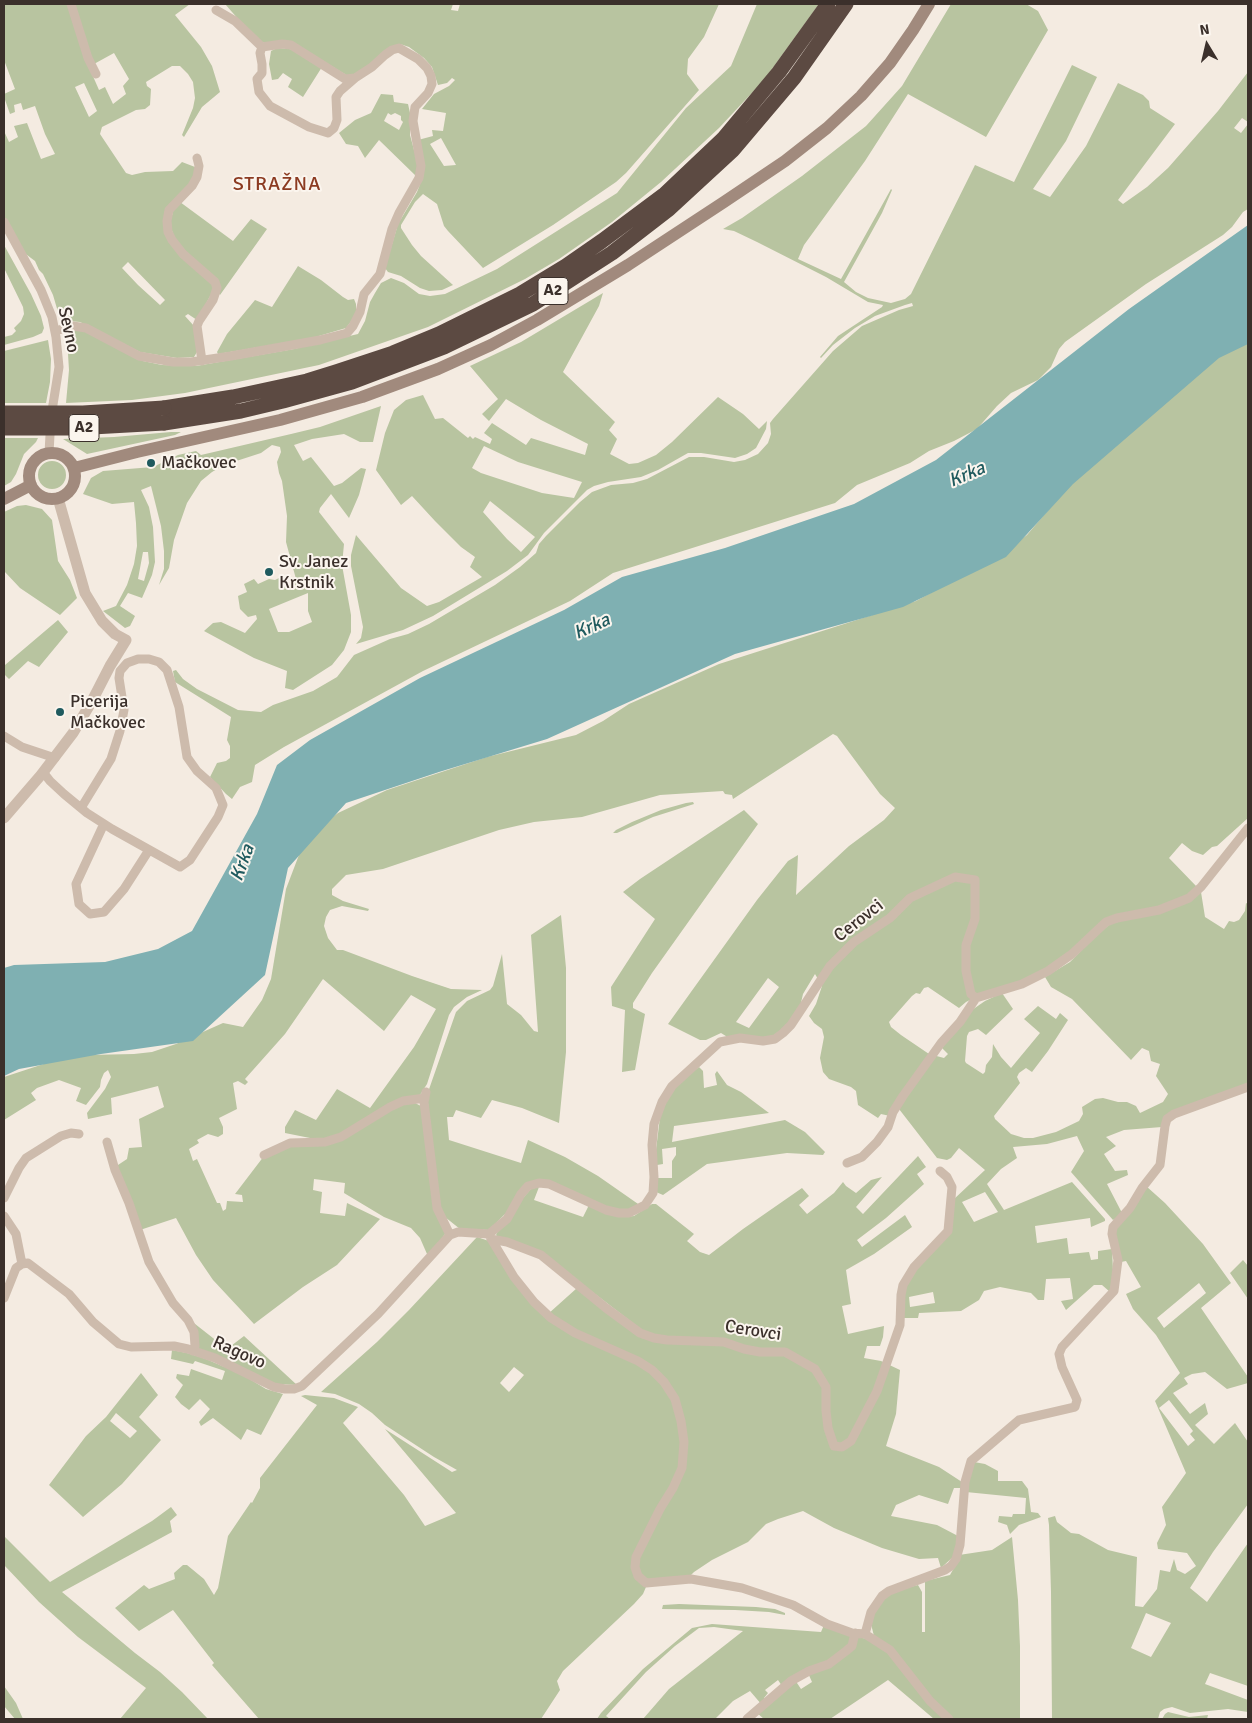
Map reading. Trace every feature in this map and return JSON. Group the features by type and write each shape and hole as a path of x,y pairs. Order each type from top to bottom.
{"highway":[{"name":"A2","path":"4,428 74,428 164,415 233,397 307,381 393,353 439,334 520,294 602,241 665,194 722,139 779,72 828,4"},
{"name":"A2","path":"4,412 164,415 241,411 352,382 444,347 533,304 612,253 662,215 733,150 794,78 846,4"}],"main road":[{"path":"74,468 280,420 352,400 438,369 492,345 628,265 785,161 827,128 861,96 890,63 929,4"},
{"path":"49,453 56,453 67,458 74,468 76,480 64,496 45,498 34,491 31,485 29,473 32,464 37,458 49,453"},
{"path":"4,499 31,485"}],"street":[{"path":"71,4 88,58 96,74"},
{"path":"216,10 235,21 262,47"},
{"path":"262,47 282,44 291,45 345,79 356,78"},
{"path":"55,331 74,326 86,328 139,356 172,362 202,361 320,340 347,333 353,326 360,312 364,294 380,274 392,228 399,212 419,178 421,166 413,121 415,107 428,93 432,84 431,76 427,68 418,59 399,48 392,50 340,91 336,97 337,120 334,128 328,133 309,127 270,106 259,92 257,79 262,73 260,53 262,47"},
{"path":"197,158 200,166 198,177 169,210 167,221 168,232 172,240 183,254 215,282 217,288 213,300 197,326 202,361"},
{"name":"Sevno","path":"4,222 41,290 52,317 55,331 59,367 51,417 49,453"},
{"path":"4,818 44,772 78,726 126,640 115,634 102,621 86,593 58,498"},
{"path":"44,772 58,788 81,808 112,829 180,866 190,860 218,817 223,805 216,788 197,771 187,757 179,707 167,670 160,662 138,659 127,663 120,672 119,678 124,710 120,731 111,759 81,808"},
{"path":"4,736 22,747 55,758"},
{"path":"102,828 76,884 79,904 90,914 104,912 124,889 149,850"},
{"path":"847,1163 862,1157 877,1142 888,1127 893,1112 902,1096 941,1043 960,1022 976,998 1022,984 1048,971 1072,954 1106,922 1159,910 1189,898 1248,828"},
{"name":"Cerovci","path":"940,1171 947,1177 952,1187 948,1231 914,1267 903,1285 900,1325 877,1391 851,1441 842,1447 834,1446 828,1428 826,1387 815,1369 785,1352 760,1352 724,1342 667,1340 640,1333 540,1255 490,1237 508,1219 521,1194 528,1186 549,1184 606,1210 619,1213 629,1213 645,1205 653,1193 652,1145 654,1124 662,1102 672,1086 720,1042 740,1038 763,1041 774,1039 783,1033 791,1025 830,966 854,942 890,918 910,898 955,877 975,880 975,920 966,945 966,971 971,994 976,998"},
{"path":"865,1634 871,1612 882,1596 888,1591 945,1570 956,1559 960,1544 965,1482 971,1461 1019,1420 1074,1407 1077,1400 1062,1367 1059,1354 1067,1340 1114,1291 1118,1260 1112,1234 1113,1227 1130,1208 1142,1188 1160,1165 1167,1119 1174,1114 1248,1087"},
{"path":"264,1155 290,1143 325,1142 341,1137 390,1107 425,1095 437,1208 450,1235 458,1232 490,1237 514,1276 534,1302 550,1318 575,1333 638,1361 652,1370 664,1382 675,1399 684,1442 682,1468 636,1557 635,1567 638,1576 646,1583 691,1579 742,1588 787,1602 827,1624 855,1633 865,1634 890,1650 930,1701 949,1719"},
{"path":"4,1198 26,1158 61,1136 71,1133 79,1134"},
{"path":"107,1142 114,1170 129,1203 150,1262 173,1303 188,1320 194,1332 193,1351"},
{"path":"4,1216 16,1234 22,1264 14,1274 4,1298"},
{"name":"Ragovo","path":"22,1264 28,1263 69,1294 92,1322 119,1344 131,1347 174,1346 215,1358 274,1387 294,1389 302,1386 378,1314 450,1235"},
{"path":"747,1719 791,1681 809,1671 829,1664 852,1646 855,1633"}],"green space":[{"path":"4,4 69,4 99,90 105,87 113,104 126,94 123,86 129,79 114,53 94,64 74,4 190,4 175,15 201,47 212,66 220,92 202,107 184,137 182,135 195,98 193,82 180,66 172,66 146,82 147,86 151,89 150,105 145,109 136,110 102,127 100,134 126,173 132,175 145,172 173,171 182,162 195,167 193,182 178,196 166,229 213,284 214,289 197,320 188,314 185,316 194,326 197,352 194,357 177,358 140,352 80,322 69,321 58,312 53,295 43,274 35,261 23,252 4,216 4,131 9,142 18,137 14,126 27,123 41,159 55,154 45,134 35,106 23,110 21,103 14,105 15,112 10,114 4,94 15,89 4,60","holes":["84,83 97,111 89,117 75,87","128,262 165,300 160,305 122,268"]},
{"path":"225,4 453,4 451,10 458,11 460,4 719,4 704,37 688,59 687,74 699,90 626,173 616,182 553,225 483,268 444,226 437,204 423,194 415,202 401,228 421,256 453,285 442,290 429,291 420,288 401,276 388,272 385,268 398,224 417,192 424,174 418,140 433,136 432,130 443,131 446,113 422,109 434,94 449,86 455,80 452,78 447,83 438,85 432,67 424,58 409,47 400,44 362,72 348,76 313,55 262,42","holes":["441,138 456,165 444,166 430,144"]},
{"path":"757,4 819,4 764,80 719,128 661,182 612,222 559,259 525,279 428,327 319,365 185,393 132,400 66,403 69,370 67,338 70,330 82,330 143,361 162,365 196,366 294,349 358,334 375,293 381,283 391,278 404,283 419,294 430,296 445,294 497,269 617,193 686,108 731,66"},
{"path":"951,4 1026,4 1038,11 1048,30 986,137 908,94 865,161 804,245 798,259 841,279 891,189 882,213 844,282 856,292 868,298 891,303 905,299 911,294 975,165 1014,182 1072,65 1097,77 1066,141 1033,189 1050,197 1086,146 1118,83 1143,95 1149,101 1150,108 1175,124 1118,200 1123,204 1147,187 1168,168 1218,111 1248,72 1248,122 1242,118 1234,128 1241,133 1248,124 1248,209 1243,212 1232,227 1223,235 1146,284 1065,342 1059,349 1051,367 1038,380 1011,393 977,429 929,451 910,463 857,485 835,503 613,573 570,601 423,671 284,747 255,765 252,782 240,787 232,799 226,794 210,777 217,763 230,758 230,746 227,740 231,717 175,682 173,671 176,670 183,679 197,689 238,710 261,712 273,705 313,691 337,677 354,655 429,624 495,585 536,553 539,544 546,536 592,492 611,485 633,483 647,479 689,457 704,457 734,462 745,460 758,454 768,443 771,434 770,423 833,351 862,326 913,306 912,303 875,316 833,345 821,358 838,336 883,305 868,302 826,277 757,242 734,231 723,229 802,176 866,126 902,86"},
{"path":"277,48 292,49 322,67 303,97 288,87 292,79 283,73 278,79 272,80 269,64 271,51"},
{"path":"381,94 393,95 394,102 408,104 410,135 417,161 417,177 379,140 365,158 358,146 346,144 339,133 355,120 371,113","holes":["388,113 391,115 395,113 401,116 403,122 399,130 384,121"]},
{"path":"180,202 233,241 251,219 267,229 220,295 200,267 174,238 170,223 174,208"},
{"path":"4,245 31,294 44,328 42,333 33,337 4,345 4,337 12,335 16,331 14,328 21,321 24,314 23,307 4,268"},
{"path":"298,266 348,300 354,299 356,315 346,328 312,338 218,354 217,352 227,334 255,300 272,307"},
{"path":"603,293 599,306 563,372 615,422 609,430 617,439 610,454 629,464 638,463 656,455 718,397 743,414 759,429 767,421 766,429 756,448 747,454 735,458 688,453 641,477 594,486 587,490 544,533 528,555 507,571 433,616 403,630 356,644 361,638 363,627 351,566 351,555 356,535 401,588 427,606 439,602 482,577 470,567 475,557 461,547 412,496 401,505 376,470 385,433 394,410 406,400 423,395 435,419 443,418 468,438 470,436 473,439 475,437 490,444 492,439 484,433 492,423 526,445 531,438 585,455 588,444 541,420 506,399 489,421 482,414 498,399 470,366 521,342","holes":["484,446 518,462 582,482 574,498 542,493 481,473 472,468","490,501 535,537 521,552 483,512"]},
{"path":"1248,337 1248,818 1217,846 1212,847 1203,855 1192,851 1182,843 1169,858 1197,887 1186,896 1169,905 1110,919 1099,925 1064,957 1039,972 1017,983 982,994 959,1008 928,987 924,988 920,994 916,993 912,996 889,1022 891,1027 901,1035 929,1054 944,1058 948,1054 942,1048 969,1012 985,1001 1002,993 1013,1009 986,1035 978,1029 969,1032 967,1036 965,1061 983,1074 986,1065 992,1057 993,1044 1011,1068 1040,1033 1024,1019 1038,1006 1056,1019 1060,1013 1068,1020 1032,1072 1026,1068 1019,1073 1017,1077 1020,1083 994,1116 995,1119 1011,1134 1024,1138 1033,1138 1056,1132 1079,1121 1083,1114 1082,1107 1095,1099 1103,1098 1127,1102 1136,1106 1140,1113 1163,1102 1168,1094 1156,1076 1160,1064 1151,1061 1149,1051 1142,1048 1131,1060 1072,999 1051,987 1045,977 1070,962 1110,924 1176,907 1189,902 1201,892 1205,917 1224,929 1229,921 1239,920 1245,911 1246,903 1248,904 1248,1085 1216,1098 1172,1112 1165,1116 1162,1127 1124,1130 1106,1137 1116,1146 1104,1154 1115,1171 1127,1170 1128,1175 1107,1184 1121,1211 1121,1215 1113,1220 1071,1172 1084,1151 1077,1136 1047,1144 1013,1147 1017,1158 1001,1169 987,1184 1004,1210 1072,1182 1105,1221 1091,1227 1090,1218 1035,1226 1037,1243 1067,1238 1069,1254 1089,1252 1091,1260 1098,1259 1098,1251 1112,1249 1113,1271 1110,1292 1102,1285 1094,1285 1066,1310 1061,1301 1073,1299 1070,1278 1046,1279 1044,1300 1038,1300 1031,1293 1000,1287 984,1291 979,1300 961,1311 919,1313 918,1318 903,1318 903,1293 908,1277 951,1230 953,1200 985,1170 959,1148 947,1160 937,1158 899,1109 893,1107 890,1116 881,1114 878,1118 858,1105 856,1091 851,1087 829,1079 823,1072 820,1058 824,1037 822,1029 809,1016 816,1004 822,986 815,974 803,994 800,1007 792,1020 781,1032 768,1038 739,1036 729,1038 721,1033 706,1040 700,1040 668,1024 757,900 788,861 798,855 796,895 849,846 884,820 895,808 880,794 837,736 833,734 733,799 732,795 725,794 723,791 660,795 582,817 534,822 499,830 383,869 346,875 332,889 332,895 343,901 369,909 368,911 342,906 330,910 324,926 328,938 337,950 343,950 451,989 482,990 467,997 454,1007 449,1015 427,1084 420,1095 397,1101 339,1135 320,1140 285,1133 285,1127 295,1110 316,1120 337,1089 370,1108 414,1047 436,1009 411,995 384,1031 323,979 285,1034 245,1079 248,1082 245,1085 238,1081 233,1083 237,1109 219,1118 223,1127 223,1134 218,1137 208,1134 197,1140 199,1143 189,1149 193,1161 197,1159 217,1203 220,1203 223,1211 226,1209 227,1201 243,1202 242,1195 235,1194 264,1156 289,1147 322,1145 341,1139 391,1108 405,1103 415,1103 424,1110 435,1204 446,1233 430,1253 427,1254 420,1238 411,1228 384,1217 344,1193 345,1183 314,1179 313,1190 322,1192 320,1213 345,1216 347,1203 380,1219 337,1265 303,1287 254,1324 213,1280 196,1255 176,1218 140,1230 131,1201 115,1167 127,1159 129,1148 142,1147 139,1119 164,1107 158,1086 111,1098 112,1114 88,1119 87,1113 105,1089 111,1077 108,1070 104,1073 100,1087 86,1105 76,1101 81,1088 59,1080 37,1088 31,1093 36,1100 4,1120 4,1077 65,1057 152,1052 176,1044 223,1023 243,1027 262,1000 271,979 286,889 302,847 314,831 338,813 387,790 487,757 576,735 603,721 629,704 719,664 916,601 1003,553 1027,535 1072,482 1186,376","holes":["768,978 779,987 749,1028 736,1022","985,1192 998,1212 974,1222 962,1202","933,1292 935,1303 910,1307 909,1297"]},
{"path":"48,340 51,359 50,382 46,403 4,403 4,351"},
{"path":"381,406 373,442 360,442 344,434 312,439 294,445 303,461 311,457 334,486 342,483 361,468 366,469 359,495 349,518 331,494 319,512 344,544 342,565 351,615 351,632 344,650 332,665 293,690 285,688 287,671 254,658 204,631 213,623 221,622 245,633 257,619 256,615 248,617 240,609 238,596 247,592 244,584 254,579 258,584 269,579 275,580 281,577 287,584 296,579 286,542 287,516 277,462 281,452 280,447 272,445 261,453 224,465 201,481 187,503 174,540 169,568 159,585 164,569 161,526 151,486 141,490 149,507 153,527 155,562 152,575 142,598 128,593 120,606 135,616 130,626 125,628 103,611 116,606 127,585 134,564 137,546 136,523 134,502 112,504 83,494 91,478 103,471 153,467 178,455 196,451 201,455 320,427","holes":["143,552 148,552 149,563 144,581 138,579","308,593 308,611 312,622 289,632 278,632 269,609"]},
{"path":"181,432 175,435 87,454 63,439 114,437"},
{"path":"4,438 38,438 24,454 11,482 4,486"},
{"path":"52,461 62,465 66,475 62,485 52,489 42,485 38,475 42,465"},
{"path":"26,505 42,509 52,520 58,561 70,580 77,598 60,615 20,588 4,571 4,512 17,506"},
{"path":"58,620 68,632 39,667 28,661 9,679 4,674 4,665"},
{"path":"693,802 694,804 653,817 613,833 632,822 661,810"},
{"path":"744,810 758,824 652,973 633,1003 633,1008 645,1014 635,1070 622,1072 625,1010 612,1006 611,987 655,919 623,892"},
{"path":"561,915 566,968 566,1052 559,1123 522,1108 492,1100 481,1118 456,1110 453,1117 447,1117 449,1140 521,1163 528,1140 565,1157 598,1176 641,1206 621,1212 538,1181 489,1230 460,1229 445,1217 440,1205 427,1095 456,1012 467,1001 490,990 493,986 502,954 507,1004 521,1015 534,1031 538,1032 531,935"},
{"path":"699,1067 703,1071 704,1088 717,1085 715,1074 717,1071 727,1085 741,1092 769,1113 674,1126 672,1142 785,1120 805,1132 825,1152 823,1155 787,1153 707,1164 663,1195 656,1192 657,1178 672,1178 672,1161 676,1155 676,1147 662,1149 663,1164 657,1165 656,1150 660,1117 670,1093"},
{"path":"918,1156 926,1167 917,1174 924,1184 886,1218 857,1240 862,1247 905,1215 912,1227 874,1254 846,1270 851,1304 842,1306 848,1334 884,1326 880,1346 867,1346 864,1358 881,1361 900,1370 896,1414 886,1446 939,1467 962,1482 961,1488 954,1488 948,1504 919,1495 896,1505 891,1516 937,1525 958,1536 954,1556 941,1568 938,1558 919,1559 882,1548 834,1528 803,1511 778,1519 766,1524 748,1542 712,1560 690,1576 646,1587 643,1594 634,1604 563,1671 557,1681 560,1690 541,1719 259,1719 212,1665 214,1663 173,1610 139,1631 115,1608 144,1585 149,1589 175,1579 174,1573 183,1565 187,1565 204,1579 214,1595 218,1588 228,1536 252,1503 260,1488 260,1478 317,1405 301,1396 334,1398 358,1407 343,1423 404,1495 425,1526 456,1513 385,1429 452,1472 457,1470 385,1425 359,1404 335,1394 321,1392 377,1342 477,1237 489,1241 548,1314 577,1288 642,1338 746,1348 679,1340 646,1333 543,1254 498,1237 496,1235 498,1231 510,1220 522,1199 531,1189 539,1187 534,1200 583,1217 588,1207 587,1203 623,1217 634,1216 652,1204 656,1204 694,1234 687,1241 700,1252 709,1255 802,1188 809,1196 799,1205 807,1214 834,1193 843,1182 856,1193 871,1180 882,1177 856,1207 863,1214","holes":["514,1367 524,1375 509,1392 500,1383"]},
{"path":"1146,1186 1165,1203 1203,1244 1231,1283 1201,1308 1248,1377 1248,1383 1227,1389 1205,1372 1192,1374 1184,1378 1188,1384 1173,1393 1190,1414 1205,1403 1208,1414 1195,1425 1214,1444 1235,1423 1248,1442 1248,1504 1213,1552 1190,1588 1207,1602 1248,1543 1248,1686 1210,1673 1205,1684 1248,1700 1248,1712 1228,1709 1190,1713 1172,1707 1160,1712 1158,1719 1052,1719 1051,1592 1048,1518 1055,1516 1057,1522 1071,1533 1079,1534 1108,1550 1137,1557 1135,1606 1143,1607 1157,1589 1160,1570 1170,1572 1174,1559 1177,1570 1185,1574 1196,1566 1187,1553 1158,1549 1157,1543 1166,1525 1162,1507 1186,1473 1155,1401 1180,1373 1156,1335 1133,1309 1126,1294 1141,1287 1126,1261 1121,1262 1114,1230","holes":["1199,1283 1206,1293 1164,1328 1157,1318","1169,1400 1193,1431 1190,1434 1195,1440 1188,1446 1159,1408","1146,1613 1171,1623 1151,1657 1131,1648"]},
{"path":"1243,1260 1248,1266 1248,1299 1230,1273"},
{"path":"190,1320 227,1349 244,1336 297,1385 276,1384 197,1350"},
{"path":"172,1350 206,1359 243,1375 266,1389 283,1394 261,1435 247,1429 241,1440 213,1418 201,1426 199,1422 210,1409 200,1399 189,1410 181,1404 175,1397 183,1385 176,1378 177,1374 189,1376 191,1369 222,1380 225,1371 195,1361 193,1364 171,1359"},
{"path":"141,1373 158,1395 139,1417 161,1440 122,1484 83,1517 49,1485 86,1436 106,1417","holes":["116,1413 137,1431 130,1438 110,1421"]},
{"path":"974,1462 985,1464 998,1471 998,1481 1022,1481 1028,1489 1031,1512 1038,1513 1041,1517 1019,1525 1010,1534 1007,1525 998,1522 999,1516 1012,1517 1013,1514 1025,1514 1026,1498 966,1492"},
{"path":"171,1507 177,1515 170,1521 172,1532 62,1592 160,1672 208,1719 120,1719 146,1688 78,1637 39,1602 4,1565 4,1536 50,1582 152,1521"},
{"path":"1012,1537 1018,1600 1020,1719 952,1719 874,1636 871,1624 873,1616 882,1599 894,1591 918,1585 922,1592 922,1632 925,1632 925,1581 950,1575 959,1555 992,1550"},
{"path":"663,1605 756,1607 775,1609 785,1613 785,1615 735,1610 662,1609"},
{"path":"712,1624 821,1632 824,1625 852,1636 850,1644 841,1653 782,1686 778,1680 765,1690 768,1693 764,1698 767,1701 762,1705 750,1691 733,1701 715,1719 643,1719 669,1689 743,1631 714,1627 699,1628 646,1672 606,1716 610,1719 597,1719 643,1669 692,1628"},
{"path":"856,1637 869,1639 890,1654 945,1719 934,1719 888,1680 830,1719 764,1719 757,1713 795,1680 801,1689 812,1682 808,1673 828,1666"},
{"path":"4,1686 16,1703 23,1719 15,1719 4,1706"},
{"path":"1168,1712 1189,1717 1208,1715 1207,1719 1162,1719"}],"water":[{"name":"Krka","path":"1248,225 1248,344 1219,358 1073,484 1006,557 903,607 735,654 547,739 346,803 288,868 265,975 193,1041 101,1054 19,1069 4,1076 4,968 14,965 105,962 158,949 192,931 257,814 277,765 310,740 420,678 564,610 622,577 725,548 854,504 936,460 1129,309"}],"place":[{"name":"Mačkovec","path":"151,463"},
{"name":"Sv. Janez Krstnik","path":"269,572"},
{"name":"Picerija Mačkovec","path":"60,712"}],"district":[{"name":"STRAŽNA","path":"277,185"}]}
